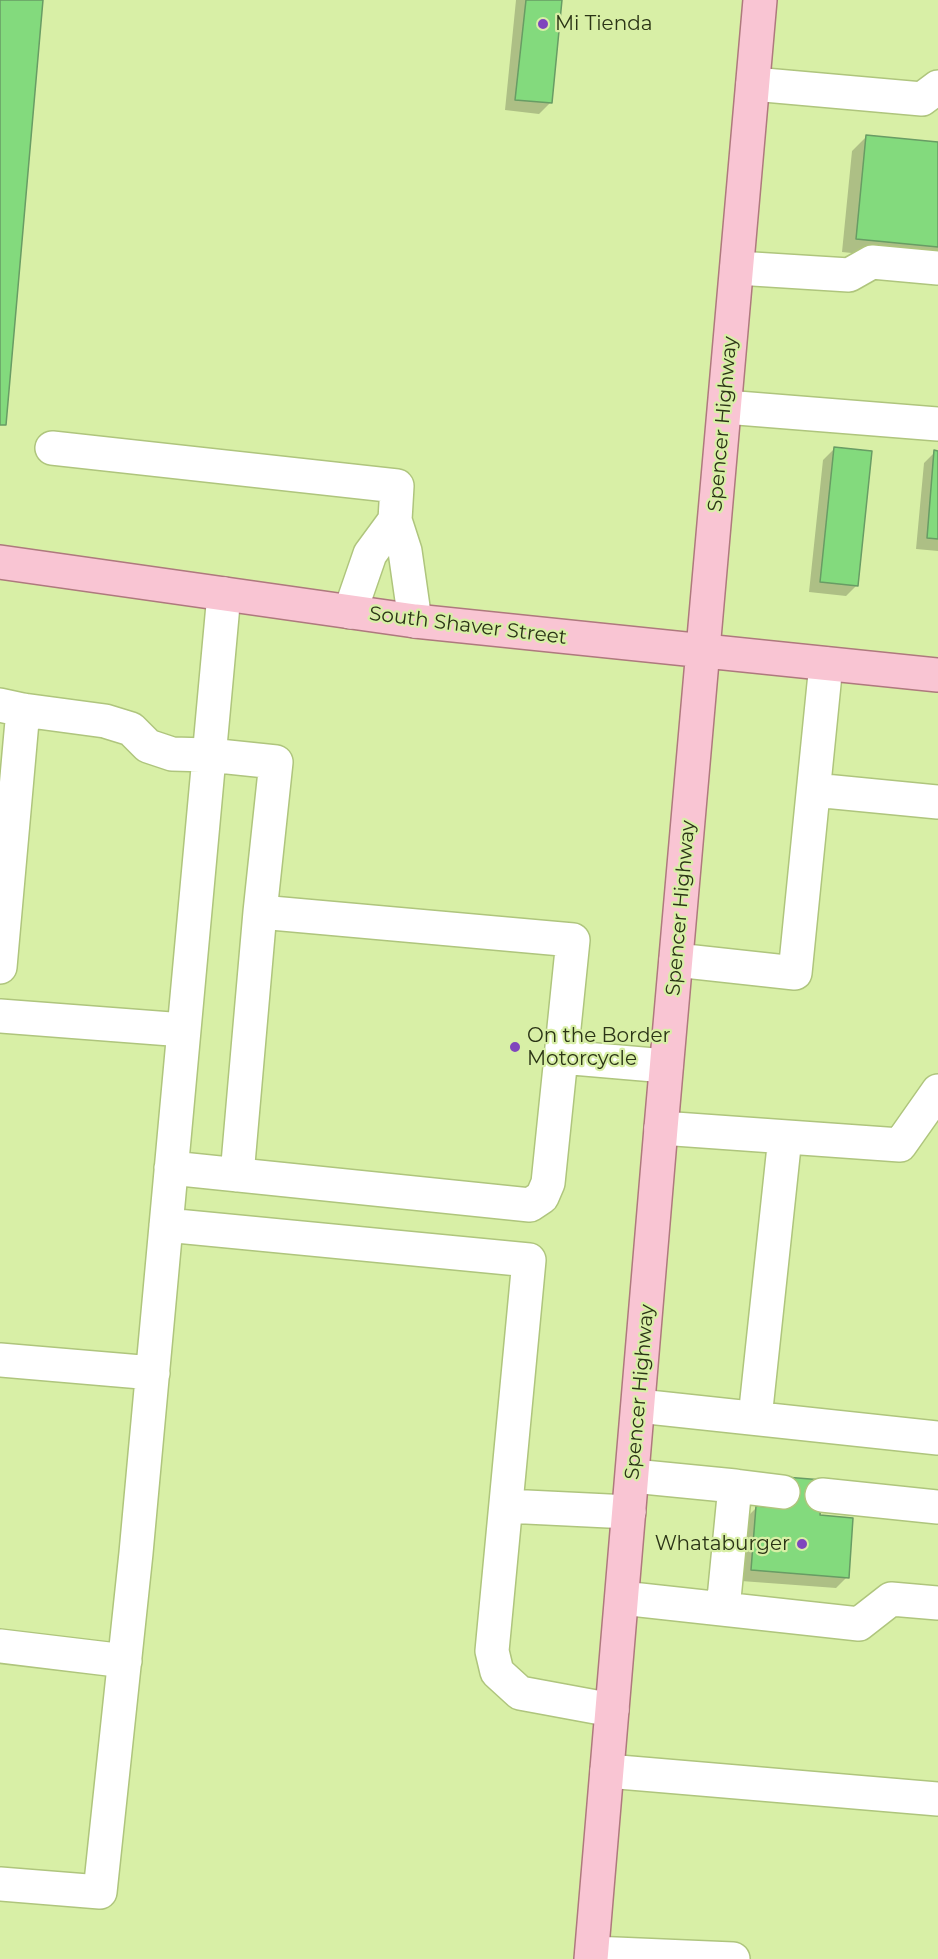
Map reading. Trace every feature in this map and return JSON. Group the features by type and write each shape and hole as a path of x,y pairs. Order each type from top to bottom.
{"main road":[{"name":"Spencer Highway","path":"591,1956 666,1066 760,0"},
{"name":"South Shaver Street","path":"0,562 415,621 938,675"}],"lane":[{"path":"753,84 922,99 938,87"},
{"path":"737,268 849,275 872,262 938,268"},
{"path":"725,407 937,424"},
{"path":"52,448 397,486 395,520 405,551 415,621"},
{"path":"350,612 370,554 395,520"},
{"path":"0,1884 100,1892 153,1373 224,594"},
{"path":"676,960 795,973 826,664"},
{"path":"0,967 11,708 105,721 130,729 148,746 172,754 209,755 276,762 260,912 237,1175"},
{"path":"814,790 938,802"},
{"path":"171,1168 530,1204 542,1197 548,1184 573,940 260,912"},
{"path":"0,1016 184,1030"},
{"path":"561,1057 666,1066"},
{"path":"661,1128 900,1145 938,1090"},
{"path":"755,1418 784,1137"},
{"path":"166,1226 529,1260 492,1651 497,1672 520,1693 612,1710"},
{"path":"0,1360 153,1373"},
{"path":"639,1406 938,1438"},
{"path":"633,1476 783,1492"},
{"path":"723,1609 735,1486"},
{"path":"822,1495 938,1507"},
{"path":"506,1506 630,1512"},
{"path":"622,1598 860,1624 891,1599 938,1603"},
{"path":"0,1646 124,1661"},
{"path":"607,1771 938,1799"},
{"path":"591,1956 733,1959"}],"building":[{"path":"0,0 43,0 6,425 0,425"},
{"path":"526,0 562,0 552,103 515,100"},
{"path":"866,135 938,142 938,247 856,239"},
{"path":"834,447 872,451 858,586 820,582"},
{"path":"934,450 938,451 938,539 927,538"},
{"name":"Whataburger","path":"785,1477 823,1480 820,1515 853,1518 849,1578 751,1570 756,1506 782,1508"}],"place":[{"name":"Mi Tienda","path":"543,24"},
{"name":"On the Border Motorcycle","path":"515,1047"},
{"name":"Whataburger","path":"802,1544"}]}
